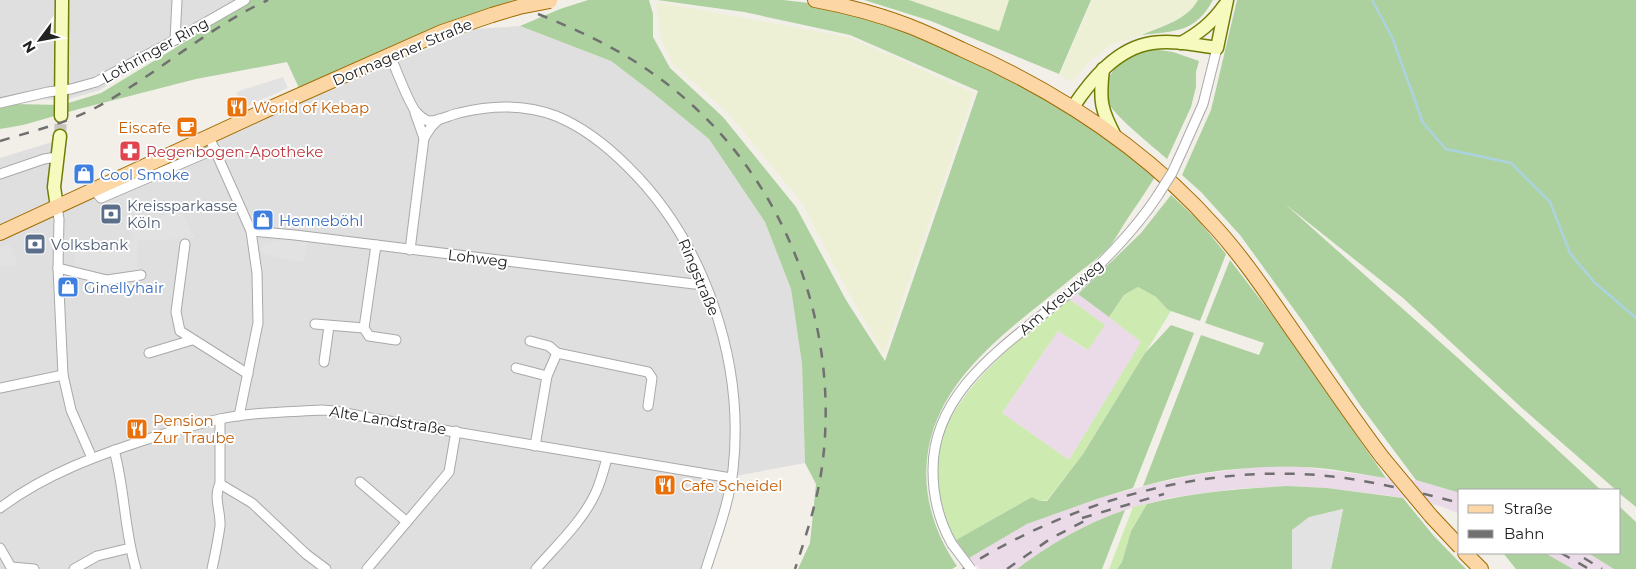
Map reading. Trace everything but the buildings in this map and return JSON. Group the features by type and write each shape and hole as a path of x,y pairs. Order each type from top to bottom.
{"main road":[{"path":"61,116 62,0"},
{"path":"814,0 852,8 909,26 1000,66 1074,107 1161,174 1217,228 1280,311 1382,457 1431,516 1458,545"},
{"path":"1074,107 1084,91 1103,70 1128,51 1151,43 1181,42 1217,48 1227,0"},
{"path":"1181,42 1197,34 1214,20 1227,0"},
{"name":"Dormagener Straße","path":"0,233 94,190 212,143 390,55 442,32 519,7 554,1"},
{"path":"1103,70 1101,103 1105,117 1116,138"},
{"path":"57,207 54,187 60,136"},
{"path":"1466,554 1481,569"}],"street":[{"path":"175,40 177,0"},
{"name":"Lothringer Ring","path":"0,103 96,82 175,40 244,0"},
{"name":"Am Kreuzweg","path":"971,569 952,544 943,526 934,493 933,457 937,438 945,418 958,394 986,362 1085,279 1132,230 1158,195 1172,173 1203,104 1217,48"},
{"path":"390,55 415,112 424,138"},
{"name":"Ringstraße","path":"415,112 430,121 479,108 505,107 554,115 581,128 613,152 638,176 658,200 685,241 704,282 720,328 732,390 734,423 732,478 706,569"},
{"path":"410,250 424,138 431,126 440,118"},
{"path":"212,143 250,231 257,273 258,323 239,416"},
{"path":"0,174 44,159 57,157"},
{"path":"57,207 59,219 58,268 64,375 72,412 92,458"},
{"name":"Lohweg","path":"250,231 694,284 704,282"},
{"path":"185,244 175,286 176,312 180,331 248,374"},
{"path":"376,245 364,328 369,336 396,340"},
{"path":"58,268 107,280 141,275"},
{"path":"315,324 364,328"},
{"path":"324,362 330,326"},
{"path":"149,353 192,340"},
{"path":"530,341 549,346 557,354 648,372 652,378 648,406"},
{"path":"535,446 547,376 557,354"},
{"path":"516,368 547,376"},
{"path":"0,388 64,375"},
{"name":"Alte Landstraße","path":"0,508 27,490 92,458 114,450 173,431 220,419 293,411 335,410 371,418 732,478"},
{"path":"212,569 220,528 217,498 220,484 220,419"},
{"path":"368,569 449,472 456,431"},
{"path":"114,450 120,472 130,548 136,569"},
{"path":"536,569 576,523 588,506 596,492 607,458"},
{"path":"360,482 407,522"},
{"path":"220,484 252,503 306,554 326,569"},
{"path":"0,548 12,568 34,569"},
{"path":"74,569 97,556 130,548"}],"shaded area":[{"path":"0,0 244,0 100,90 69,99 14,100 0,103"},
{"path":"520,26 611,61 653,93 709,139 765,222 791,289 802,364 805,463 730,477 701,569 0,569 0,158 52,142 48,213 474,29"},
{"path":"283,77 288,88 243,108 236,92"},
{"path":"180,209 195,238 137,241 137,273 74,272 76,242 134,241 129,228"},
{"path":"283,239 308,241 304,262 261,253 260,246"},
{"path":"9,244 18,265 0,267 0,248"},
{"path":"1078,294 1142,341 1069,460 1002,413 1058,331 1087,350 1104,325 1069,299"},
{"path":"1254,467 1304,467 1416,480 1458,492 1458,513 1440,506 1399,497 1327,488 1287,486 1234,489 1169,498 1109,516 1079,529 1048,547 1017,569 980,569 969,558 1027,524 1097,499 1152,484 1201,474"},
{"path":"1343,509 1331,569 1292,569 1292,530 1309,517"},
{"path":"1547,554 1590,554 1614,569 1573,569"}],"green space":[{"path":"250,0 514,0 444,23 299,88 287,62 196,79 23,125 0,129 0,107 13,104 62,105 101,93"},
{"path":"588,0 649,0 653,14 653,37 670,68 723,117 796,207 846,300 885,361 978,91 850,35 744,12 657,0 783,0 853,8 1020,84 1072,112 1155,177 1109,247 1003,335 961,378 945,403 933,429 927,459 927,487 932,515 942,541 957,566 952,569 798,569 810,543 816,484 805,463 802,364 791,289 765,222 709,139 611,61 520,26 560,9"},
{"path":"864,0 909,0 999,31 1009,0 1091,0 1059,74 931,21"},
{"path":"909,0 1009,0 999,32"},
{"path":"1092,0 1198,0 1194,8 1186,15 1142,35 1110,45 1088,63 1072,82 1060,75"},
{"path":"1198,0 1213,0 1199,19 1191,25 1174,31 1142,35 1181,17"},
{"path":"1237,0 1636,0 1636,507 1621,495 1621,489 1615,489 1523,409 1403,298 1285,204 1458,358 1600,489 1458,489 1458,492 1416,480 1360,405 1240,235 1201,192 1182,175 1211,110"},
{"path":"656,2 849,37 974,93 884,354 853,301 802,203 728,113 673,64 660,37"},
{"path":"1153,49 1173,52 1199,61 1191,107 1167,159 1122,119 1107,102 1104,95 1107,79 1122,62 1136,54"},
{"path":"1171,195 1199,221 1226,254 1200,321 1168,310 1156,297 1138,287 1124,295 1109,317 1078,294 1141,233"},
{"path":"1230,260 1279,324 1386,478 1313,468 1263,467 1203,473 1143,486 1201,335 1259,355 1264,343 1205,323"},
{"path":"1138,287 1156,297 1171,311 1083,454 1047,500 1040,501 1032,497 956,540 942,509 937,464 940,445 948,424 960,403 993,364 1069,299 1105,325 1088,350 1058,331 1002,413 1069,460 1141,342 1109,317 1124,295"},
{"path":"1171,325 1194,333 1133,488 1027,524 969,558 956,540 1032,497 1040,501 1047,501 1083,454 1145,353"},
{"path":"1287,486 1327,488 1403,498 1433,535 1466,569 1331,569 1343,509 1327,513 1292,530 1292,569 1117,569 1122,562 1131,531 1147,504 1199,494"},
{"path":"1147,504 1131,531 1122,562 1117,569 1109,569 1133,507"},
{"path":"1621,508 1636,522 1636,569 1614,569 1590,554 1621,554"},
{"path":"1125,510 1102,569 1017,569 1069,535 1096,521"},
{"path":"1504,554 1547,554 1573,569 1516,569"}],"waterway":[{"path":"1372,0 1392,37 1423,123 1446,149 1511,163 1550,202 1570,253 1594,282 1636,318"}],"tunnel":[{"path":"60,136 61,116"}],"railway":[{"path":"0,141 86,113 140,81 224,24 268,0"},
{"path":"538,14 582,33 625,55 652,73 695,108 733,148 765,193 790,242 809,294 821,348 826,403 823,459 819,487 795,569"},
{"path":"963,569 1006,544 1051,523 1098,505 1146,491 1196,480 1246,475 1296,474 1345,478 1403,489 1458,503"},
{"path":"1082,518 1164,494"},
{"path":"1007,569 1050,539 1090,518"},
{"path":"1563,554 1589,569"},
{"path":"1584,558 1602,569"}],"place":[{"name":"World of Kebap","path":"237,107"},
{"name":"Eiscafe","path":"187,127"},
{"name":"Regenbogen-Apotheke","path":"130,151"},
{"name":"Cool Smoke","path":"84,174"},
{"name":"Kreissparkasse Köln","path":"111,214"},
{"name":"Henneböhl","path":"263,220"},
{"name":"Volksbank","path":"35,244"},
{"name":"Ginellyhair","path":"68,287"},
{"name":"Pension Zur Traube","path":"137,429"},
{"name":"Cafe Scheidel","path":"665,485"}]}
